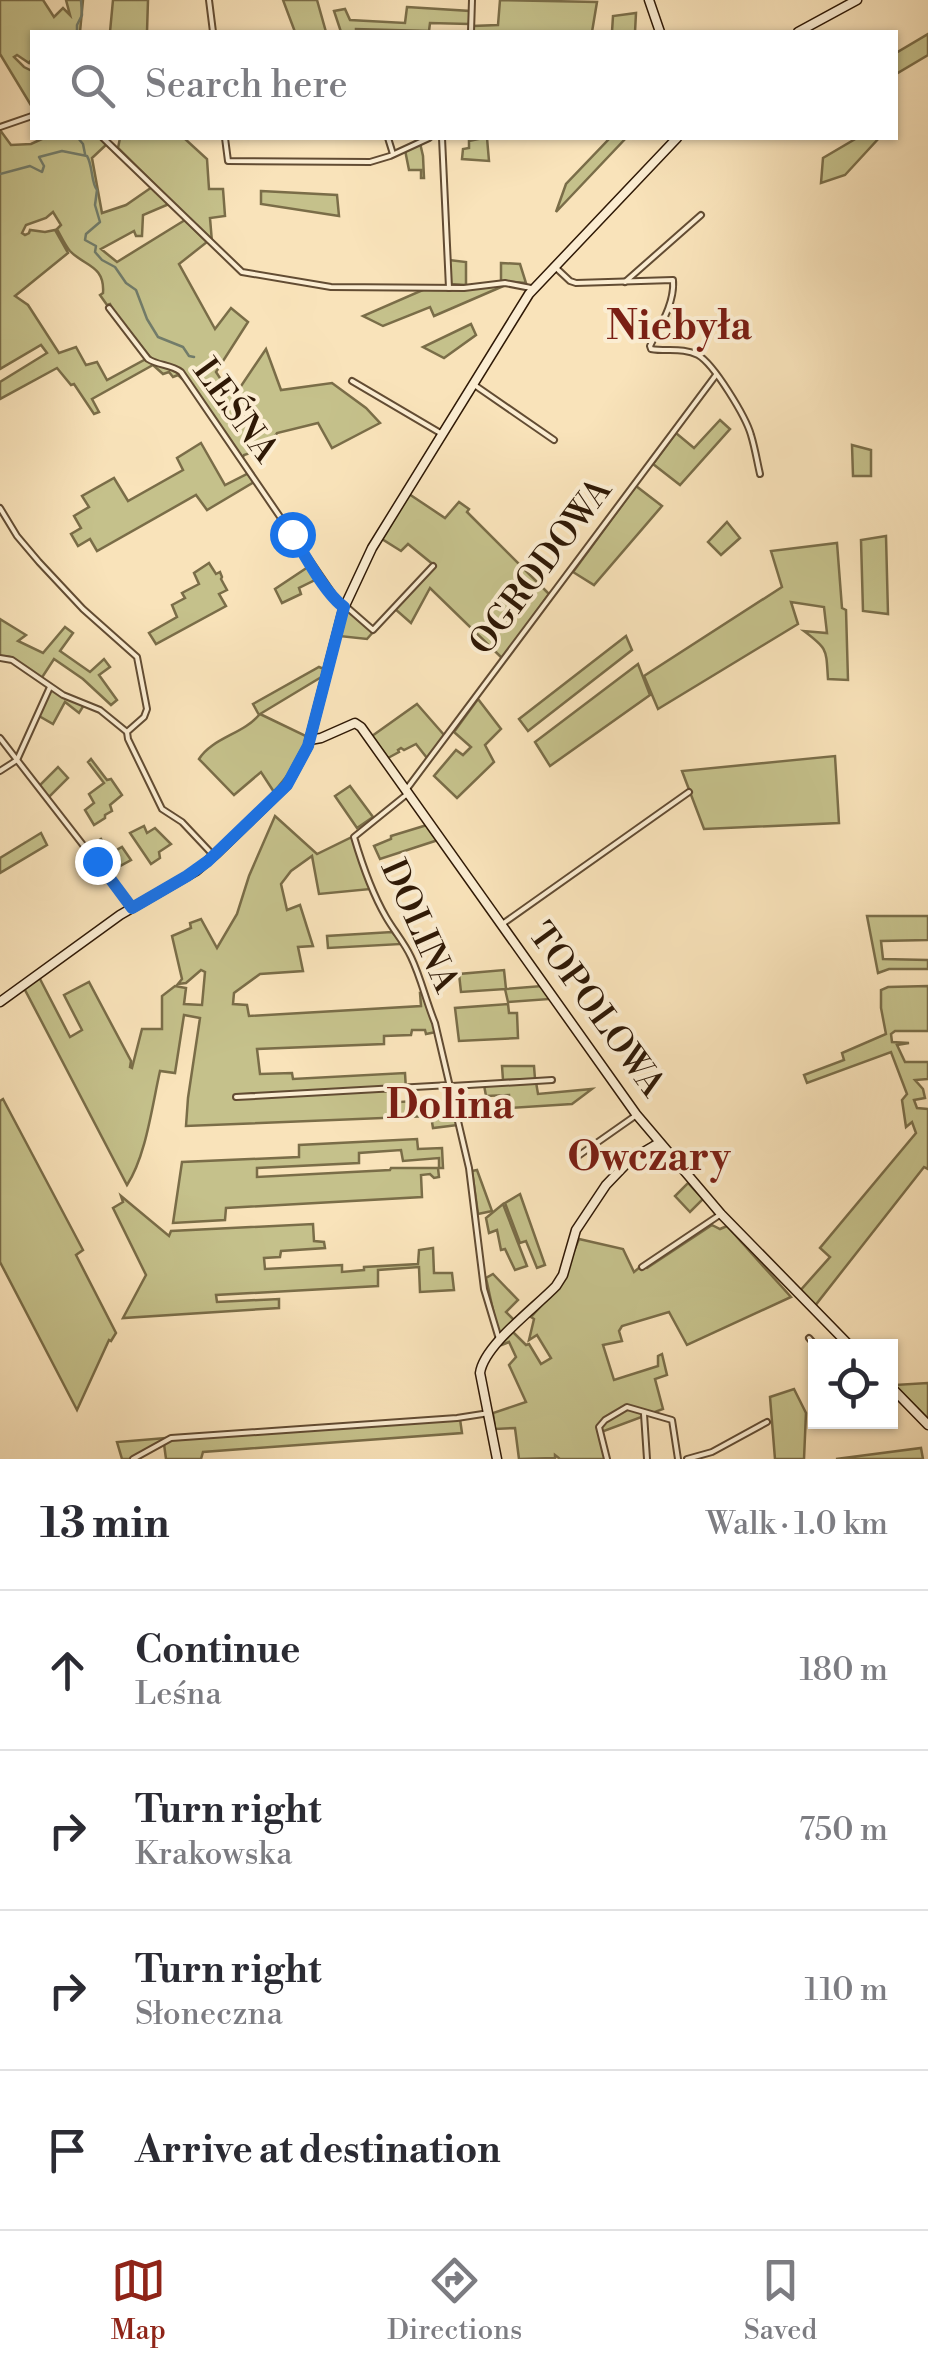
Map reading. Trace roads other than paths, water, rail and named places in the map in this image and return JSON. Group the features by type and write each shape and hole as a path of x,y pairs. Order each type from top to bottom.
{"street":[{"path":"209,0 213,30"},
{"path":"471,30 472,0"},
{"path":"649,0 659,30"},
{"path":"802,30 857,0"},
{"path":"0,127 30,117"},
{"path":"106,140 242,272 331,287 450,288 506,283 533,290"},
{"path":"225,140 228,162 370,162 424,140"},
{"path":"389,140 393,154"},
{"path":"442,140 450,288"},
{"path":"0,1002 132,908 214,856 287,785 310,740 344,607 368,554 533,290 675,140"},
{"path":"626,281 701,215"},
{"path":"554,266 574,282 673,280 674,292 650,346 652,350 674,349 703,358 750,431 760,474"},
{"name":"LEŚNA","path":"109,308 148,359 156,364 170,364 181,372 327,588 344,607"},
{"name":"OGRODOWA","path":"408,791 716,375"},
{"path":"352,381 442,434"},
{"path":"473,384 554,440"},
{"path":"0,508 39,562 136,657 146,714 127,732"},
{"path":"344,607 373,630 434,566"},
{"path":"0,658 12,660 63,695 100,710 127,732 162,809 182,822 214,856"},
{"path":"0,771 17,760 50,687"},
{"name":"TOPOLOWA","path":"310,740 358,723 659,1144 841,1339"},
{"path":"0,738 132,908"},
{"name":"DOLINA","path":"408,791 354,837 384,914 416,967 435,1023 471,1175 481,1272 500,1339"},
{"path":"502,925 688,792"},
{"path":"236,1097 552,1080"},
{"path":"578,1156 637,1115"},
{"path":"497,1459 480,1368 488,1351 556,1286 576,1230 606,1185 630,1160 659,1144"},
{"path":"642,1267 721,1214"},
{"path":"898,1394 928,1425"},
{"path":"607,1459 599,1430 601,1423 626,1407 672,1420 678,1459"},
{"path":"644,1412 647,1459"},
{"path":"133,1459 170,1438 489,1414"},
{"path":"687,1459 712,1452 767,1422"}],"waterway":[{"path":"77,30 81,0"},
{"path":"80,140 85,154"},
{"path":"0,174 30,166 42,172 44,166 39,157 62,151 87,156 97,190 95,205 100,222 86,234 85,240 96,246 95,252 102,260 115,267 136,290 158,337 183,347 194,357"}],"district":[{"name":"Niebyła","path":"679,327"},
{"name":"Dolina","path":"450,1106"},
{"name":"Owczary","path":"649,1158"}]}
